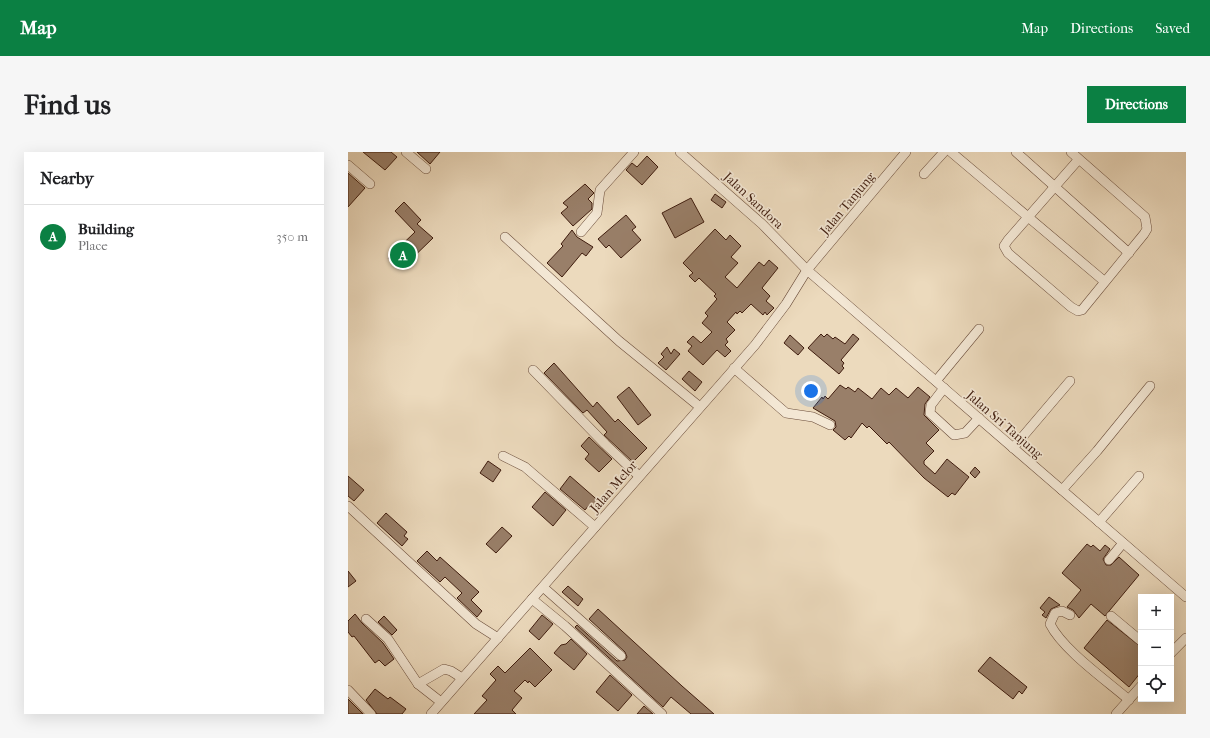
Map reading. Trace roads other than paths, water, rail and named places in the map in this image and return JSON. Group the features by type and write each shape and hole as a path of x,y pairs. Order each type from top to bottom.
{"street":[{"path":"406,152 426,169"},
{"path":"581,232 597,213 600,190 634,152"},
{"name":"Jalan Sandora","path":"680,152 762,224 807,270"},
{"name":"Jalan Tanjung","path":"807,270 906,152"},
{"path":"924,174 944,152"},
{"path":"951,152 1104,281"},
{"path":"1016,152 1129,253"},
{"path":"1071,152 1145,216 1147,229 1082,310 1075,310 1008,253 1004,244 1079,159"},
{"path":"348,165 370,184"},
{"path":"505,237 618,341 700,408"},
{"name":"Jalan Melor","path":"431,714 734,368 772,323 807,270"},
{"name":"Jalan Sri Tanjung","path":"807,270 940,375 944,388 1186,597"},
{"path":"940,375 979,329"},
{"path":"734,368 786,413 813,417 830,425"},
{"path":"533,370 600,439 639,476"},
{"path":"1013,448 1070,381"},
{"path":"1062,490 1097,451 1150,386"},
{"path":"944,388 931,405 930,413 954,435 965,433 979,418"},
{"path":"503,456 525,467 595,527"},
{"path":"1099,522 1139,476"},
{"path":"348,506 476,624 498,638"},
{"path":"1109,560 1123,543"},
{"path":"543,587 621,656"},
{"path":"532,599 662,714"},
{"path":"1070,615 1062,611 1055,613 1050,624 1054,633 1128,700"},
{"path":"1111,616 1138,638"},
{"path":"366,619 388,639 418,684 441,702"},
{"path":"1174,650 1186,638"},
{"path":"418,684 444,668 462,678"},
{"path":"1116,714 1138,689"},
{"path":"348,690 371,714"}],"place":[{"name":"Building","path":"403,255"}]}
